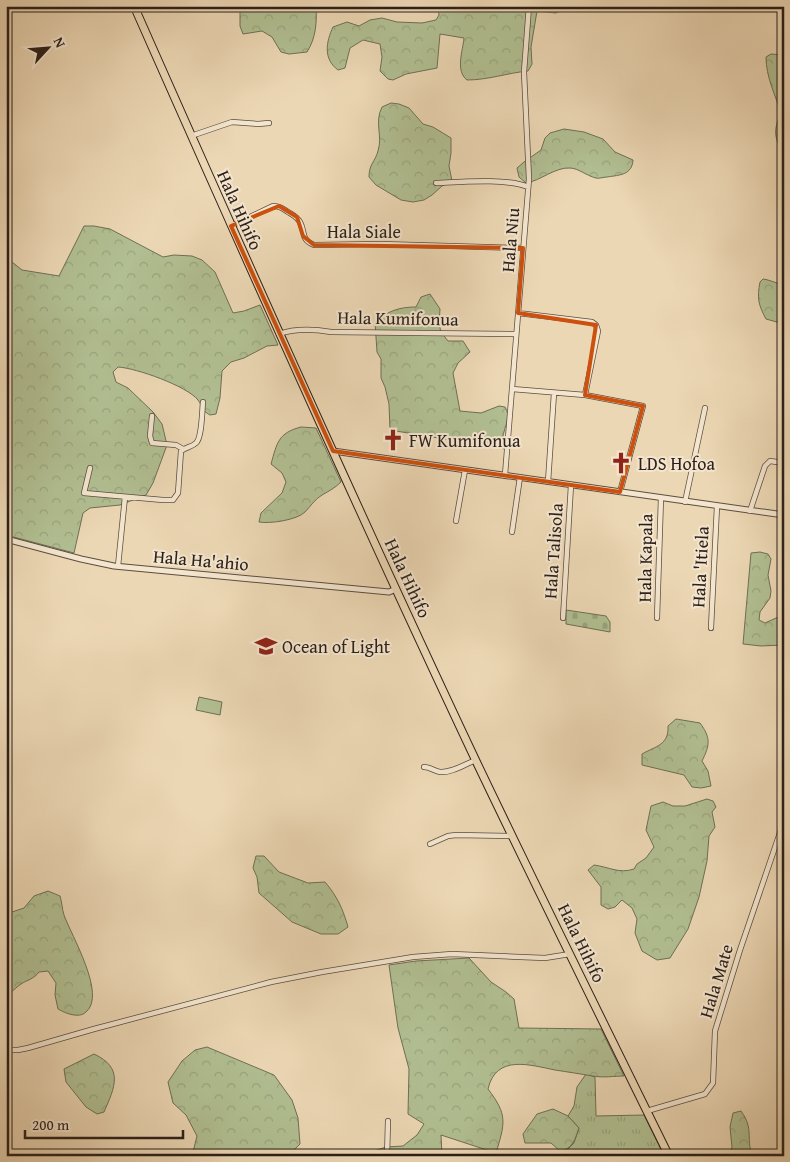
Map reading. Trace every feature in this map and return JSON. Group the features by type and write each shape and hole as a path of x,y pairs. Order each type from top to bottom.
{"main road":[{"name":"Hala Hihifo","path":"134,6 231,226 396,589 512,836 669,1156"}],"street":[{"name":"Hala Niu","path":"505,475 528,187 524,72 529,6"},
{"path":"191,136 232,122 270,123"},
{"path":"436,183 515,183 528,187"},
{"name":"Hala Siale","path":"231,226 273,206 279,206 297,217 301,224 303,236 307,242 314,245 381,244 523,248"},
{"path":"518,313 592,322 596,325 598,331 584,396"},
{"name":"Hala Kumifonua","path":"280,334 290,330 516,334"},
{"path":"512,389 584,396 643,406 620,492"},
{"path":"548,482 554,393"},
{"path":"182,450 194,445 200,438 203,402"},
{"path":"685,502 705,408"},
{"path":"152,416 150,436 152,443 176,445 182,450"},
{"path":"90,468 84,493 173,500 178,493 182,450"},
{"path":"333,450 784,515"},
{"path":"750,511 766,466 770,461 784,463"},
{"path":"456,521 465,470"},
{"path":"512,532 520,477"},
{"name":"Hala Talisola","path":"562,618 571,485"},
{"path":"118,566 125,497"},
{"name":"Hala Kapala","path":"657,618 661,498"},
{"name":"Hala 'Itiela","path":"711,628 717,506"},
{"name":"Hala Ha'ahio","path":"6,539 81,559 118,566 389,592 396,589"},
{"path":"424,768 447,772 476,760"},
{"name":"Hala Mate","path":"647,1111 705,1094 713,1083 715,1031 740,950 784,821"},
{"path":"430,844 448,836 512,836"},
{"path":"6,1050 28,1048 94,1028 262,984 322,972 413,957 452,954 545,958 570,954"},
{"path":"387,1156 388,1121"}],"highlighted area":[{"path":"279,206 297,217 303,236 314,245 523,248 518,313 596,325 585,395 643,406 620,492 333,451 231,226"}],"green space":[{"path":"240,6 316,6 315,30 307,52 289,54 281,52 272,37 262,31 243,34 240,26"},
{"path":"438,6 570,6 556,13 537,11 531,47 532,64 528,71 467,80 461,71 461,54 464,38 440,34 437,68 406,74 393,80 388,79 380,71 382,57 380,44 363,40 350,48 345,68 338,70 330,61 327,50 333,27 347,22 359,26 370,20 382,18 397,22 422,23 436,20 439,15"},
{"path":"771,54 784,55 784,155 776,134 781,113 766,64 766,57"},
{"path":"391,103 409,108 423,124 433,127 451,138 449,166 452,181 424,200 413,202 401,200 376,185 369,177 380,140 380,113 382,107"},
{"path":"564,129 584,132 603,139 615,152 633,160 630,169 621,175 598,178 573,168 564,168 526,183 519,177 517,168 541,150 545,138 550,133"},
{"path":"84,226 110,229 163,257 174,255 192,256 202,260 215,272 233,313 260,305 278,345 267,346 244,358 231,362 222,371 220,398 216,414 210,415 204,410 198,400 173,384 126,368 118,367 113,372 116,382 128,388 153,412 162,424 167,445 153,483 146,495 120,505 90,508 83,513 74,553 6,535 6,255 22,270 59,276"},
{"path":"763,279 784,284 784,324 766,319 763,314 758,297 760,282"},
{"path":"430,294 440,309 439,324 441,332 448,341 463,341 470,352 458,363 453,373 460,411 481,413 499,406 505,407 508,417 503,436 505,449 390,430 389,404 381,378 381,359 377,352 375,322 394,310 416,307 421,297"},
{"path":"301,427 316,428 341,482 319,497 301,515 283,521 259,522 261,513 282,493 286,482 282,473 271,464 277,445 287,432"},
{"path":"760,552 768,554 771,559 768,575 771,591 770,598 760,612 759,620 765,623 784,617 784,645 761,646 743,644 751,553"},
{"path":"566,610 606,616 610,622 610,632 566,624"},
{"path":"199,697 222,702 220,715 196,710"},
{"path":"676,719 700,723 706,733 708,746 702,761 708,771 711,786 692,787 684,775 642,765 642,754 657,747 664,741 668,732 668,726"},
{"path":"707,799 713,801 716,807 712,812 715,827 709,836 707,861 699,897 688,929 670,958 657,960 642,951 635,933 637,919 632,908 622,900 615,907 608,909 601,905 601,887 588,870 594,865 619,870 634,869 654,847 646,830 651,806 663,802 673,806 685,806"},
{"path":"256,856 264,856 279,872 308,883 325,882 339,903 348,927 338,934 321,934 292,922 259,893 257,877 253,868"},
{"path":"48,891 60,896 64,915 80,950 90,979 91,1004 86,1012 80,1015 68,1014 58,1009 55,995 56,983 48,971 39,972 6,995 6,917 9,913 24,908 34,896"},
{"path":"469,958 491,982 514,999 519,1028 601,1029 624,1076 597,1077 535,1066 515,1064 506,1066 492,1078 488,1089 499,1106 503,1120 496,1153 441,1135 442,1156 372,1156 374,1151 386,1147 403,1146 417,1135 424,1124 408,1114 409,1069 398,1028 389,965 416,961"},
{"path":"207,1047 274,1075 292,1100 298,1118 300,1144 293,1151 273,1156 192,1156 197,1136 186,1115 173,1103 168,1082 182,1061 195,1050"},
{"path":"94,1054 110,1065 114,1079 114,1086 104,1112 97,1114 86,1107 66,1082 64,1069"},
{"path":"586,1074 595,1077 596,1116 644,1115 664,1156 566,1156 567,1150 574,1143 579,1128 568,1116 574,1106 577,1087"},
{"path":"553,1109 568,1116 579,1128 571,1146 560,1151 551,1143 525,1143 523,1134 537,1114"},
{"path":"741,1111 749,1128 752,1156 730,1156 732,1147 730,1127 733,1113"}],"place":[{"name":"FW Kumifonua","path":"393,440"},
{"name":"LDS Hofoa","path":"621,463"},
{"name":"Ocean of Light","path":"266,646"}]}
